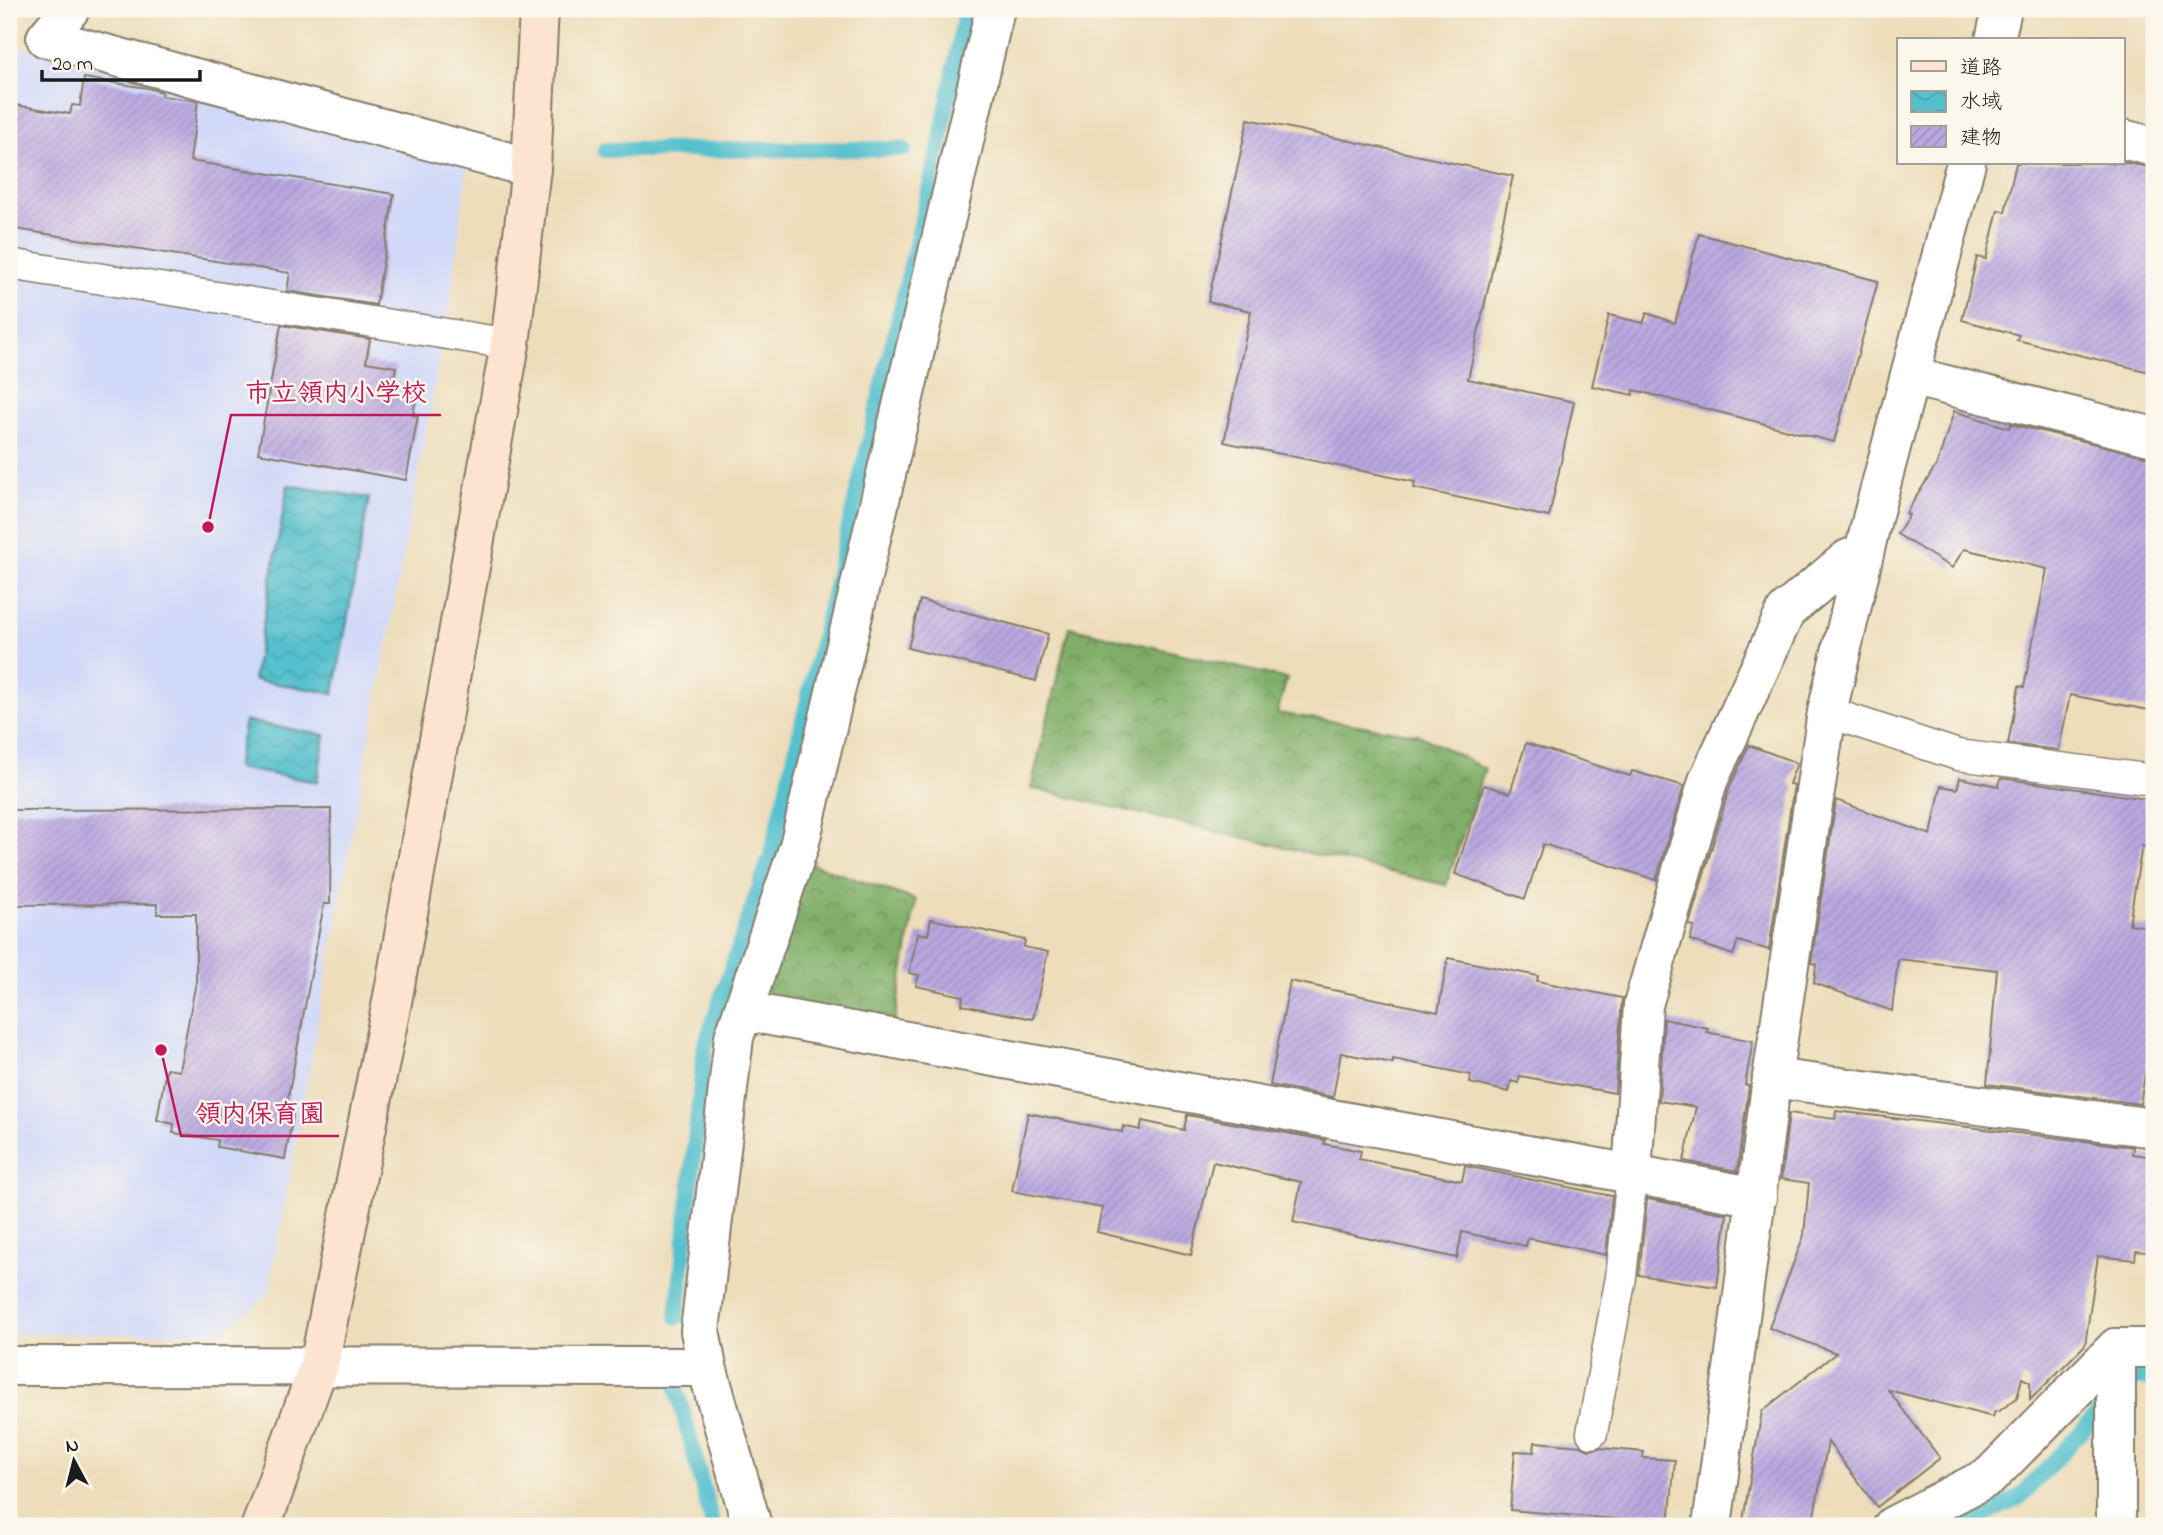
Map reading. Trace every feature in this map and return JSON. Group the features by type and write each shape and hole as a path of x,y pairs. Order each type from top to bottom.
{"street":[{"path":"70,9 46,38 531,168"},
{"path":"261,1526 319,1365 392,1002 509,344 531,168 539,9"},
{"path":"752,1526 699,1331 734,1037 799,846 995,9"},
{"path":"1995,38 2002,9"},
{"path":"2124,139 2154,147"},
{"path":"1712,1526 1772,1078 1827,712 1864,553 1966,164"},
{"path":"1909,376 2154,437"},
{"path":"1632,1175 1643,1005 1709,781 1786,611 1848,559 1864,553"},
{"path":"743,1012 1757,1197"},
{"path":"1772,1078 2154,1128"},
{"path":"1893,1526 1990,1476 2116,1348 2154,1348"},
{"path":"2116,1348 2116,1526"},
{"path":"9,1366 707,1367"}],"lane":[{"path":"9,264 509,344"},
{"path":"1827,712 1958,755 2154,780"},
{"path":"1592,1433 1621,1277 1632,1175"}],"shaded area":[{"path":"17,46 467,165 452,288 268,1295 222,1333 9,1334 9,55"}],"green space":[{"path":"1069,627 1287,679 1277,713 1417,734 1485,769 1446,885 1031,788"},
{"path":"806,862 916,900 894,1023 771,998 762,983"}],"water":[{"path":"288,485 369,498 334,693 253,680"},
{"path":"245,721 325,735 317,782 236,768"}],"building":[{"path":"84,78 147,88 162,92 162,96 198,101 190,161 394,194 376,305 287,291 290,273 9,228 9,104 70,114 72,105 80,106"},
{"path":"1248,119 1513,176 1468,379 1574,402 1549,517 1414,488 1415,482 1224,442 1251,311 1208,302"},
{"path":"2127,163 2154,168 2154,373 2017,340 2019,335 1962,320 1977,257 1986,259 1998,210 2005,212 2016,164"},
{"path":"1699,234 1878,281 1834,442 1634,390 1633,395 1592,386 1609,315 1643,323 1647,313 1675,323"},
{"path":"281,325 370,339 366,362 396,367 391,394 416,398 413,415 418,416 406,480 258,453"},
{"path":"1954,411 2009,428 2011,424 2154,458 2154,711 2070,695 2059,750 2008,744 2019,686 2024,687 2047,569 1964,549 1952,568 1897,534 1909,515 1906,513 1937,464"},
{"path":"920,600 1048,634 1036,681 908,648"},
{"path":"1526,743 1630,776 1632,771 1684,786 1656,880 1543,844 1525,899 1455,874 1484,785 1510,793"},
{"path":"1749,745 1797,763 1789,784 1794,785 1769,950 1738,941 1733,955 1690,940 1694,926 1689,925 1729,789"},
{"path":"1960,778 1999,786 2001,778 2154,800 2154,848 2142,846 2129,924 2154,928 2154,1023 2140,1104 1987,1084 1997,970 1898,959 1892,1011 1814,983 1816,964 1811,963 1836,800 1931,835 1941,786 1957,789"},
{"path":"331,809 330,904 324,904 285,1114 293,1115 285,1159 217,1147 218,1140 173,1133 174,1124 157,1120 166,1069 179,1071 196,982 196,914 157,914 157,904 9,905 9,810"},
{"path":"931,919 1025,940 1024,947 1048,952 1033,1019 962,1005 963,996 916,986 919,975 909,973 918,933 928,935"},
{"path":"1448,958 1538,976 1537,981 1622,998 1615,1093 1520,1076 1518,1083 1511,1081 1509,1092 1470,1083 1471,1075 1393,1059 1393,1063 1341,1053 1333,1097 1270,1085 1290,981 1438,1012"},
{"path":"1664,1019 1708,1028 1706,1032 1753,1041 1745,1085 1749,1086 1737,1171 1684,1161 1696,1107 1659,1101"},
{"path":"1836,1111 2133,1147 2132,1154 2154,1157 2154,1253 2136,1251 2135,1260 2098,1256 2085,1345 2030,1400 2030,1382 2022,1378 2017,1398 1998,1412 1995,1411 1993,1417 1888,1390 1940,1458 1877,1507 1828,1442 1812,1526 1742,1526 1762,1411 1836,1353 1769,1328 1804,1235 1809,1183 1781,1179 1789,1113 1835,1119"},
{"path":"1028,1113 1122,1132 1123,1126 1140,1130 1142,1121 1184,1130 1187,1115 1325,1140 1324,1144 1361,1151 1359,1159 1462,1181 1465,1166 1612,1196 1606,1255 1528,1238 1526,1246 1462,1232 1457,1258 1293,1222 1301,1182 1213,1162 1191,1255 1097,1232 1102,1208 1012,1191"},
{"path":"1647,1199 1727,1214 1717,1287 1639,1275"},
{"path":"1535,1442 1581,1446 1589,1450 1600,1448 1644,1452 1643,1458 1675,1460 1669,1524 1510,1510 1515,1451 1534,1452"}],"waterway":[{"path":"677,1317 705,1045 772,851 939,148 966,9"},
{"path":"605,150 904,149"},
{"path":"2132,1378 2154,1378"},
{"path":"677,1390 713,1526"},
{"path":"1962,1526 2020,1497 2099,1413"}],"place":[{"name":"市立領内小学校","path":"208,527"},
{"name":"領内保育園","path":"161,1050"}]}
